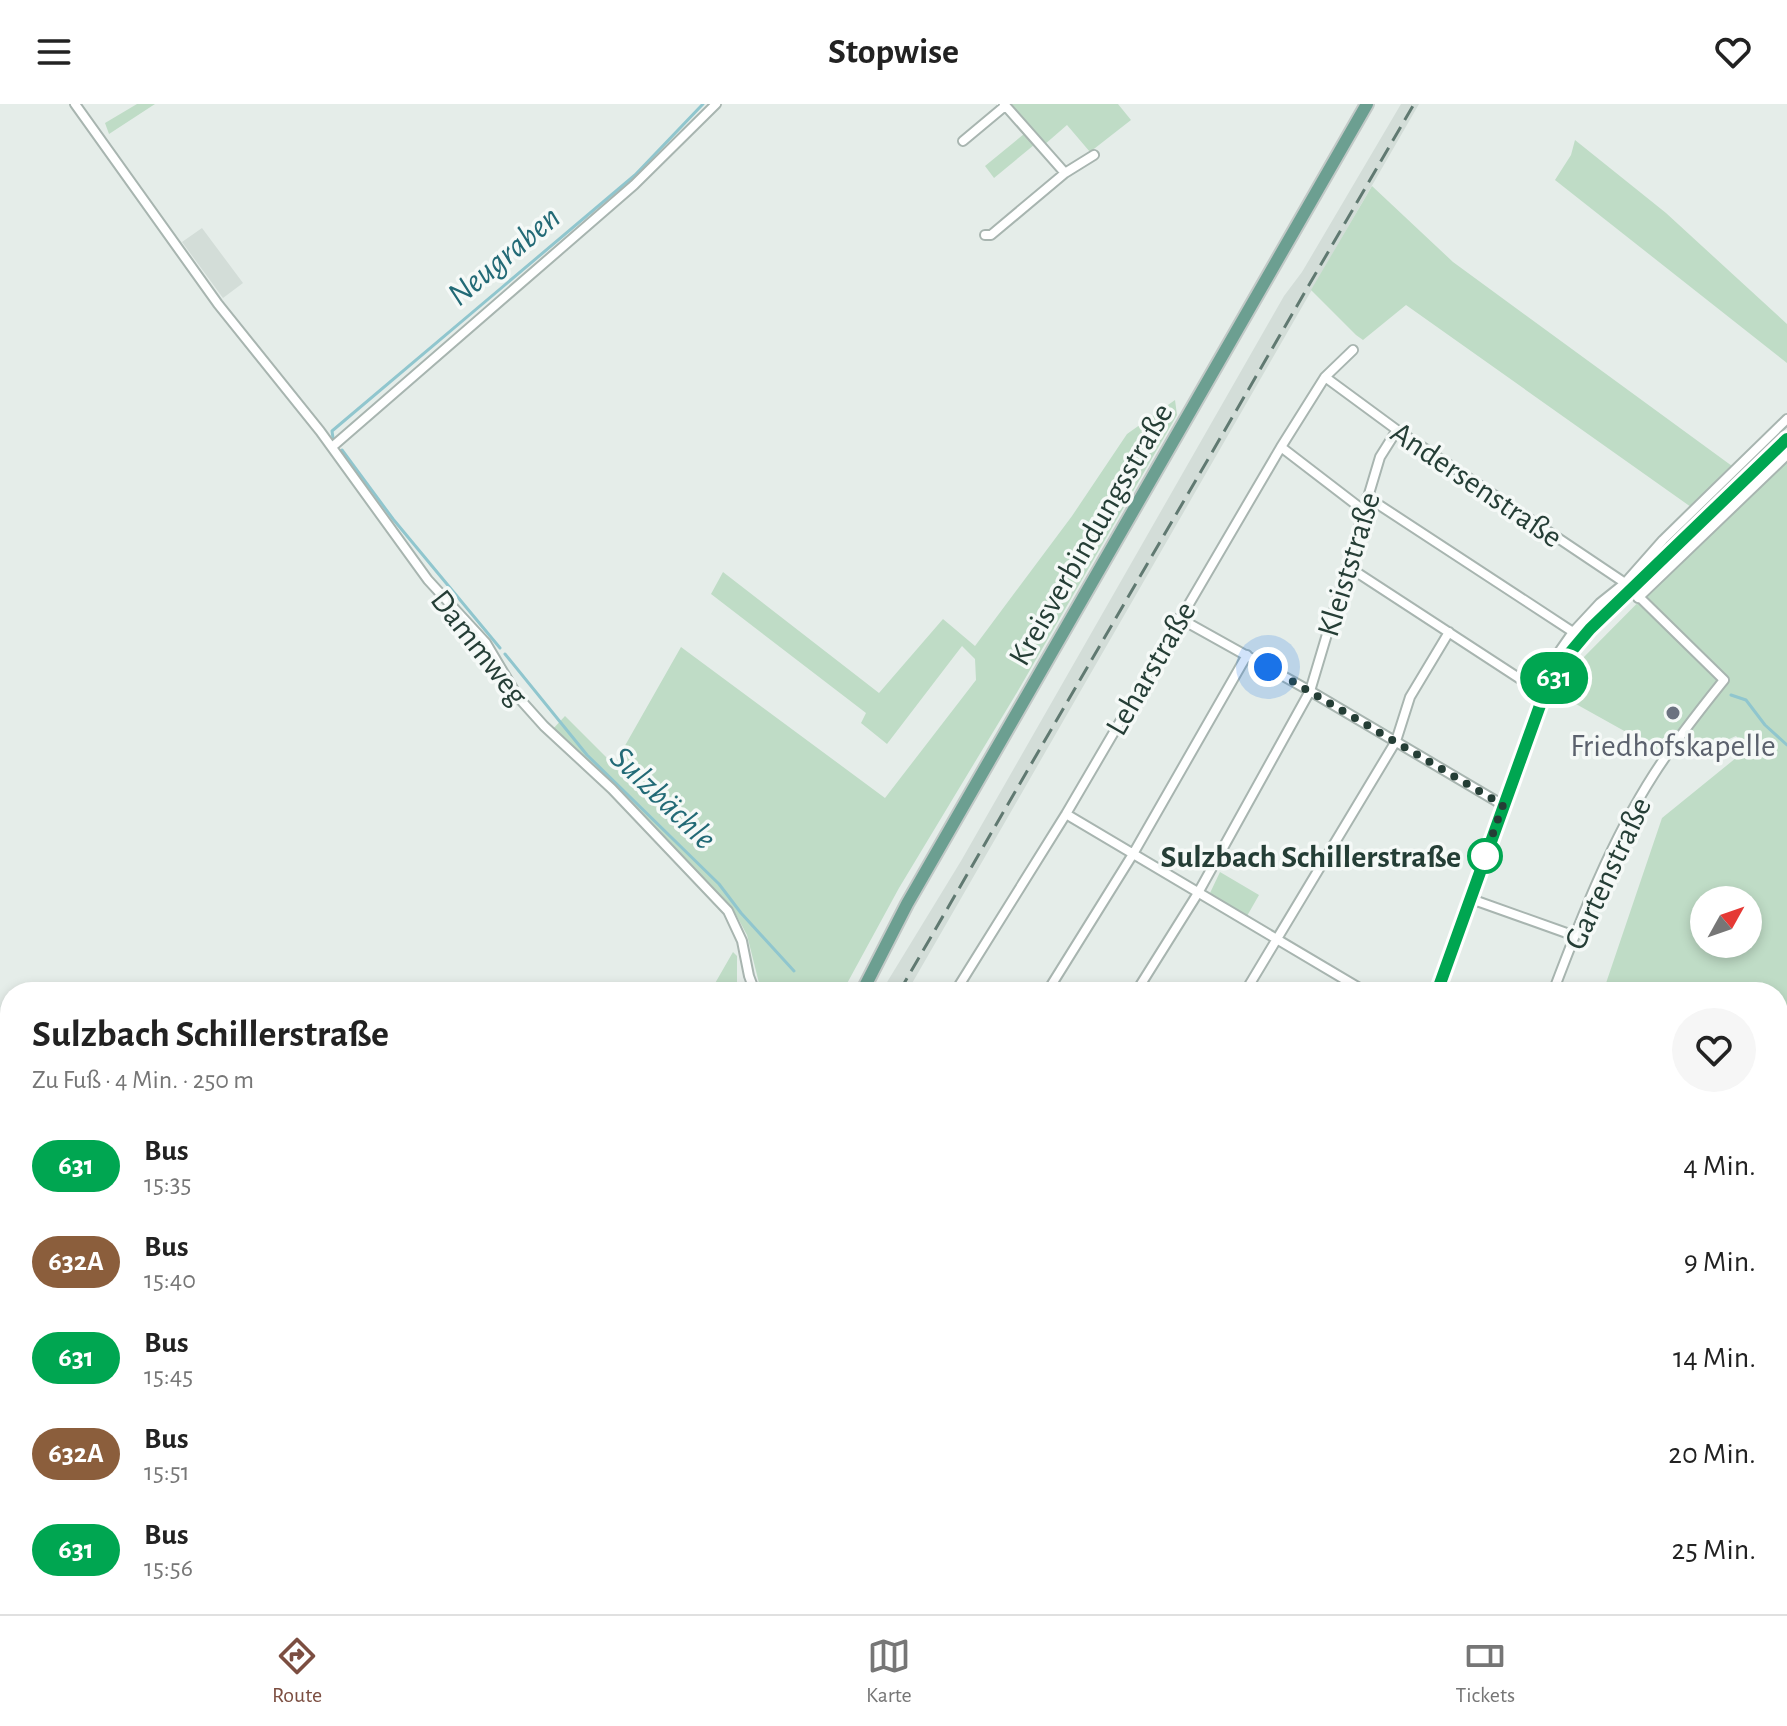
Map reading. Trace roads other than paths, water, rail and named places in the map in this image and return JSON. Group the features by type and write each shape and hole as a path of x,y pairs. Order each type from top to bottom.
{"main road":[{"name":"Kreisverbindungsstraße","path":"867,982 907,904 1364,107"},
{"path":"1441,982 1543,697 1563,661 1590,629 1787,438"}],"street":[{"name":"Dammweg","path":"75,104 218,304 332,447 428,580 486,643 518,697 544,726 612,789 728,911 742,941 751,982"},
{"path":"332,447 657,165 716,104"},
{"path":"963,141 1004,105 1065,173"},
{"path":"985,235 991,235 1065,173 1094,155"},
{"name":"Leharstraße","path":"961,982 1066,814 1281,447 1325,377 1353,350"},
{"name":"Andersenstraße","path":"1325,377 1631,590 1724,680"},
{"path":"1631,590 1663,540 1787,419"},
{"name":"Kleiststraße","path":"1142,982 1198,893 1310,691 1380,457 1397,430"},
{"path":"1281,447 1363,510"},
{"path":"1347,566 1534,688 1573,632 1600,603 1631,590 1787,455"},
{"path":"1367,497 1573,632"},
{"path":"1179,618 1503,805"},
{"path":"1251,982 1396,741 1410,697 1449,632"},
{"path":"1053,982 1133,854 1247,655"},
{"name":"Gartenstraße","path":"1557,982 1620,835 1654,774 1724,680"},
{"path":"1066,814 1349,982"},
{"path":"1471,899 1575,936"},
{"name":"Dammweg","path":"748,982 749,976"}],"waterway":[{"name":"Neugraben","path":"333,438 332,431 635,175 703,104"},
{"name":"Sulzbächle","path":"342,450 393,519 500,648"},
{"name":"Sulzbächle","path":"505,654 587,755 719,884 794,971"},
{"path":"1731,695 1746,700 1765,725 1787,745"}],"railway":[{"path":"905,982 1414,104"}],"place":[{"name":"Friedhofskapelle","path":"1673,713"},
{"name":"Sulzbach Schillerstraße","path":"1485,856"}]}
